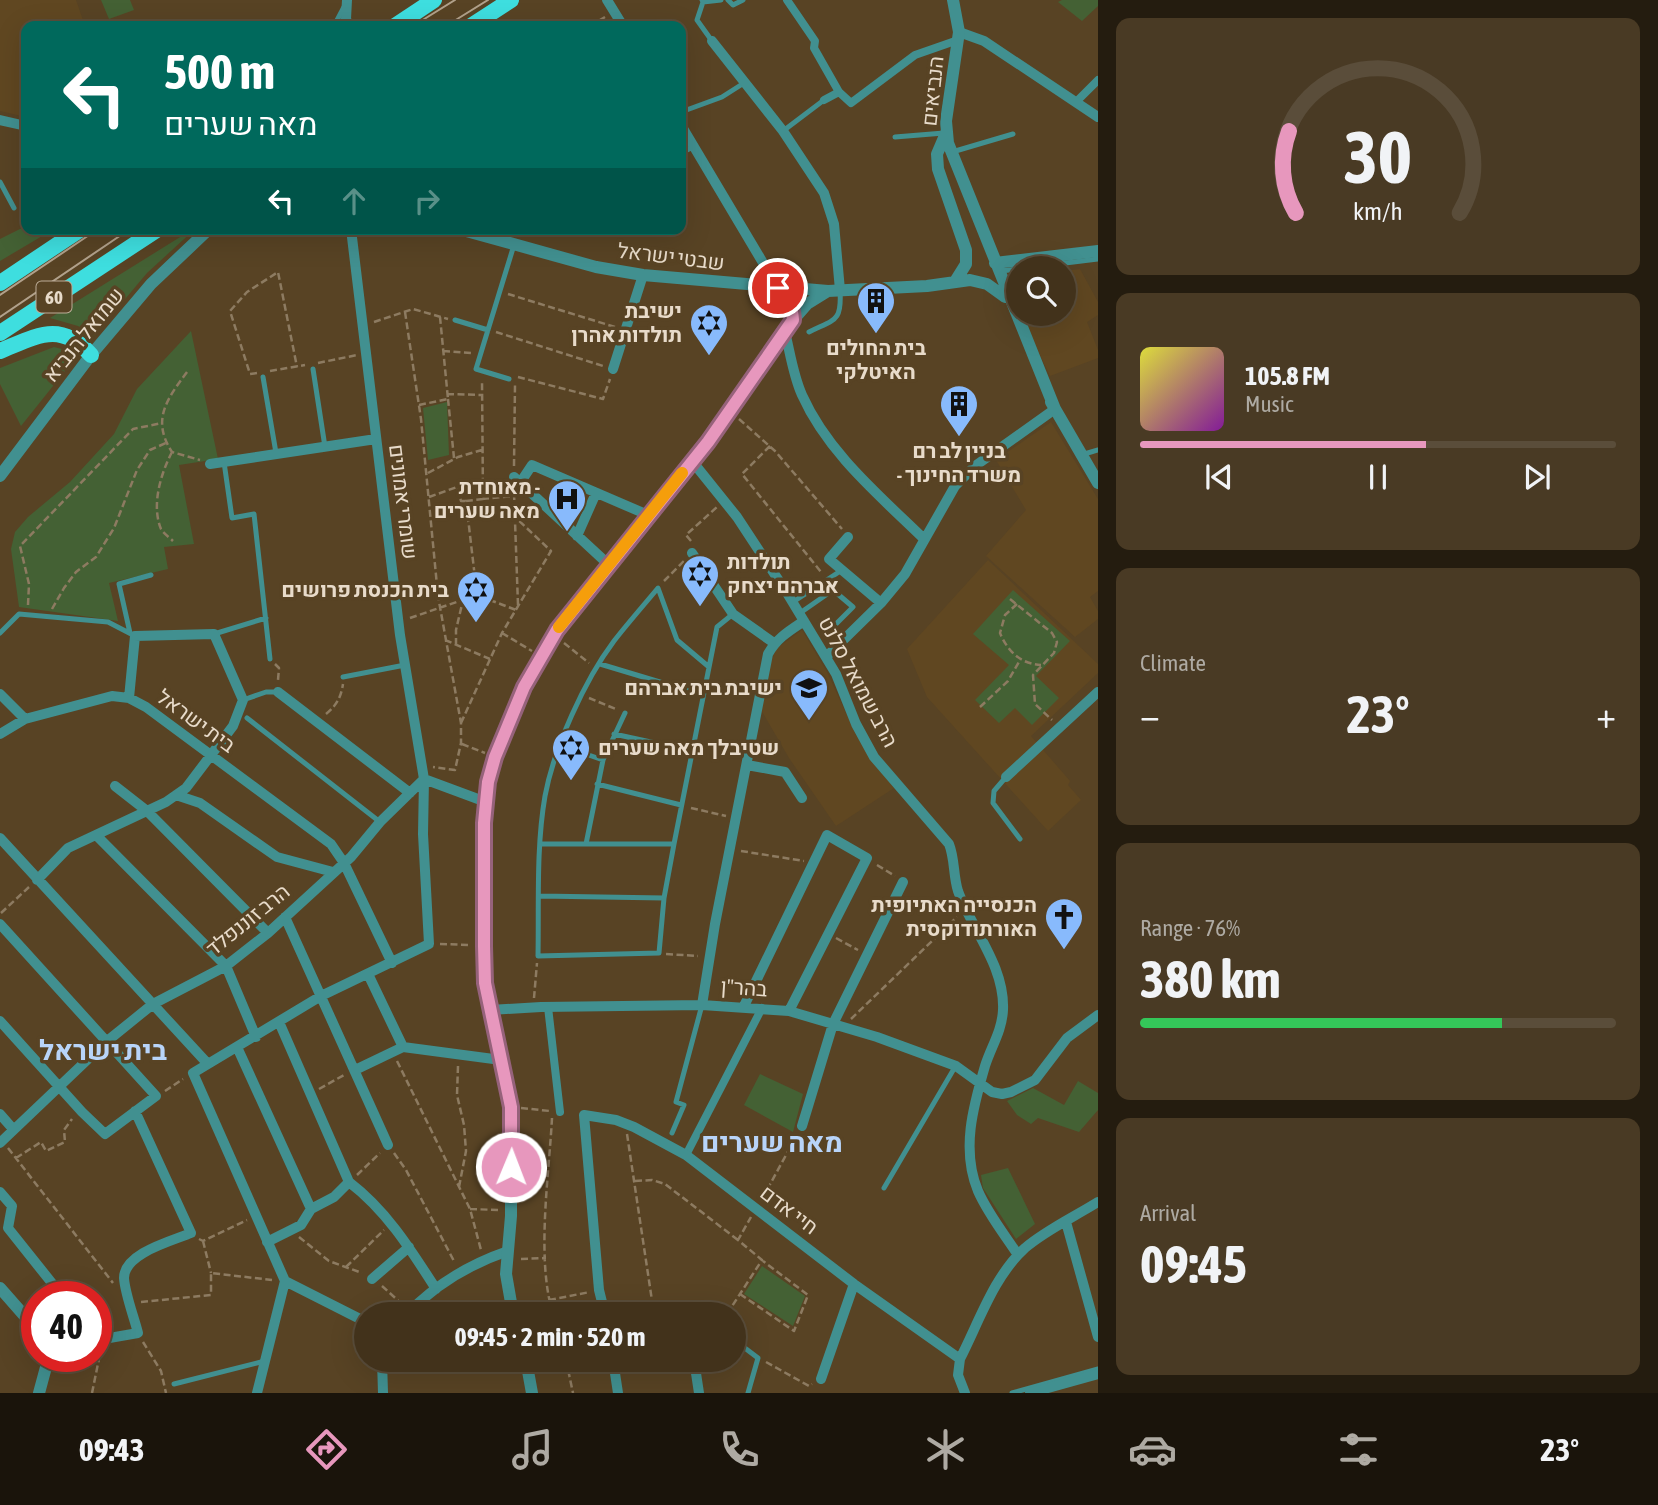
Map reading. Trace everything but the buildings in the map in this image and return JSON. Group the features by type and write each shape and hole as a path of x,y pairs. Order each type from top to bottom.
{"highway":[{"path":"402,21 434,0"},
{"path":"479,21 511,0"},
{"name":"60","path":"0,284 72,235"},
{"name":"60","path":"0,332 149,235"},
{"path":"108,262 161,235"},
{"path":"0,351 56,333 68,335 91,355"}],"street":[{"path":"607,0 620,21"},
{"path":"787,0 815,41 814,48 839,92 851,103 915,55 959,36 984,41 1098,117"},
{"name":"הנביאים","path":"953,0 959,36 946,132 996,267 1055,409"},
{"path":"347,1 347,21"},
{"path":"510,1302 507,1287 507,1255 511,1210 511,1107 485,983 484,823 495,757 524,687 554,635 692,461 793,320 807,304 834,291 834,224 830,208 817,181 783,131 712,41"},
{"path":"1076,102 1098,80"},
{"path":"824,100 839,92"},
{"path":"0,120 21,125"},
{"path":"946,132 937,154 938,169 966,250 966,264 956,280"},
{"path":"686,134 778,288 786,294 793,320"},
{"name":"שמואל הנביא","path":"0,476 91,355 151,284 203,235"},
{"name":"שומרי אמונים","path":"352,235 405,665 424,779 423,834 429,944"},
{"name":"שבטי ישראל","path":"480,235 596,267 643,275 834,291 927,286 956,280 980,281 1004,297"},
{"path":"996,267 1098,251"},
{"name":"הנביאים","path":"996,267 1027,360 1098,483"},
{"path":"613,369 643,275"},
{"path":"785,332 800,392 831,445 924,539"},
{"path":"826,657 881,603 905,574 955,486 965,475 1055,409"},
{"path":"210,464 376,439"},
{"name":"הרב שמואל סלנט","path":"692,461 724,500 793,602 836,674 856,724 874,757 949,844 952,851 958,891 995,968 1003,1000 1001,1025 972,1117 970,1162 979,1193 1018,1255"},
{"path":"608,564 517,480 532,465 648,515"},
{"path":"578,536 596,493"},
{"path":"848,537 829,559 881,603"},
{"path":"692,554 733,614 774,643"},
{"path":"702,1005 715,924 768,654 774,643 802,617"},
{"path":"37,880 68,848 147,811 186,788 233,726 243,700 214,634 132,634 129,698"},
{"path":"278,691 410,793"},
{"path":"1006,777 1098,692"},
{"path":"0,694 25,719"},
{"name":"בית ישראל","path":"0,734 25,719 112,696 129,698 146,707 331,844 344,863 392,963"},
{"path":"747,765 785,772 802,798"},
{"path":"424,779 486,802"},
{"name":"הרב זוננפלד","path":"1,1142 106,1042 153,1004 226,966 268,933 344,863 380,822 424,779"},
{"path":"115,786 147,811 268,933"},
{"path":"176,795 200,803 277,857 333,873"},
{"path":"96,835 226,966 256,1037"},
{"path":"744,1006 827,835 867,858 789,1011"},
{"path":"0,838 207,1063"},
{"path":"802,1126 838,1025 867,956 903,882"},
{"path":"285,917 388,1145"},
{"path":"0,924 156,1096 106,1134 82,1112 0,1021"},
{"path":"257,1393 285,1282 193,1073 321,996 429,944"},
{"path":"368,974 402,1047"},
{"name":"בהר\"ן","path":"490,1010 702,1005 789,1011 956,1066 981,1084"},
{"path":"548,1007 556,1111"},
{"path":"686,1155 762,1008"},
{"path":"981,1084 992,1092 1002,1094 1035,1080 1067,1038 1098,1015"},
{"path":"279,1023 349,1182 366,1195 391,1223 436,1289"},
{"path":"237,1047 311,1209"},
{"path":"355,1070 402,1047 501,1060"},
{"path":"112,1337 138,1333 124,1277 130,1262 138,1255 191,1233 135,1111"},
{"path":"0,1114 13,1129"},
{"name":"חיי אדם","path":"599,1290 584,1115 625,1124 686,1155 854,1284 960,1359"},
{"path":"267,1242 301,1225 311,1209 334,1196 349,1182"},
{"path":"0,1192 12,1206 8,1228 50,1281"},
{"path":"965,1393 958,1375 960,1359 999,1283 1018,1255 1031,1243 1098,1202"},
{"path":"1066,1222 1098,1337"},
{"path":"372,1279 409,1247"},
{"path":"421,1302 459,1272 483,1259 507,1255"},
{"path":"285,1282 354,1316"},
{"path":"821,1379 854,1284"},
{"path":"0,1288 21,1312"},
{"path":"599,1290 602,1302"},
{"path":"39,1393 45,1372"},
{"path":"383,1372 383,1393"},
{"path":"528,1372 532,1393"},
{"path":"615,1372 618,1393"},
{"path":"696,1372 699,1393"},
{"path":"1030,1393 1098,1374"}],"lane":[{"path":"712,41 697,20 702,1 720,0"},
{"path":"728,0 733,5 743,0"},
{"path":"337,21 347,1"},
{"path":"686,110 722,97 744,83"},
{"path":"783,131 824,100"},
{"path":"895,137 946,132"},
{"path":"952,152 1013,134"},
{"path":"686,150 693,147"},
{"path":"0,182 14,208"},
{"path":"509,379 476,369 514,245"},
{"path":"1076,262 1098,259"},
{"path":"996,267 1006,268"},
{"path":"809,332 836,319 841,308 834,291"},
{"path":"455,320 488,330"},
{"path":"313,369 325,447"},
{"path":"263,377 276,454"},
{"path":"1081,455 1098,450"},
{"path":"224,462 232,518 254,514 270,659"},
{"path":"793,602 842,570"},
{"path":"132,634 119,584 151,575"},
{"path":"658,588 612,643 582,696 560,745 545,795 538,956 659,953 664,898 717,627 733,614"},
{"path":"658,588 677,640 709,667"},
{"path":"802,617 833,590 853,607 825,635"},
{"path":"0,633 19,614 108,622 132,634"},
{"path":"214,634 266,618"},
{"path":"343,677 405,665"},
{"path":"598,666 703,695"},
{"path":"243,700 278,691"},
{"path":"586,844 603,760 625,713"},
{"path":"247,718 380,822"},
{"path":"614,734 692,751"},
{"path":"560,745 603,760"},
{"path":"1006,777 994,791 993,803 1020,839"},
{"path":"597,784 681,805"},
{"path":"541,844 674,844"},
{"path":"540,896 664,898"},
{"path":"672,1133 684,1105 676,1102 702,1005"},
{"path":"884,1188 956,1066"},
{"path":"746,1349 758,1358 748,1393"},
{"path":"174,1384 265,1361"},
{"path":"1012,1393 1098,1369"}],"path":[{"path":"599,21 614,12"},
{"path":"298,367 278,272 247,292 230,311 250,374 298,367 367,354"},
{"path":"500,291 625,330"},
{"path":"364,326 413,309 455,320"},
{"path":"405,312 419,405 440,607 461,723 461,743 455,771 444,769"},
{"path":"440,317 454,458"},
{"path":"503,334 613,369 603,399 517,376 517,480 513,496 513,516 519,605"},
{"path":"443,351 481,354"},
{"path":"472,500 483,499 482,370"},
{"path":"187,372 166,404 162,423 166,443 172,452 210,464"},
{"path":"419,405 447,396 482,394"},
{"path":"728,411 770,446 802,480 848,537"},
{"path":"28,615 29,584 20,546 133,429 162,423"},
{"path":"49,617 64,588 76,572 96,557 114,528 136,470 150,450 166,443"},
{"path":"770,446 742,474 828,581"},
{"path":"427,473 454,458 482,450"},
{"path":"172,452 163,470 157,502 162,530 173,541"},
{"path":"429,497 457,487 461,501 513,496"},
{"path":"658,588 692,554 694,546 686,535 724,500"},
{"path":"466,501 477,595"},
{"path":"461,723 502,633 551,551 513,516"},
{"path":"400,621 477,595 516,610"},
{"path":"1010,599 1052,633 1057,642 1054,653 1033,675 1035,704 1060,727"},
{"path":"456,645 456,630 463,600"},
{"path":"1017,604 1005,615 1000,633 1020,660 1043,665"},
{"path":"502,633 540,656"},
{"path":"554,635 598,666"},
{"path":"445,640 490,659"},
{"path":"270,659 279,668 278,691"},
{"path":"980,707 1008,681 1020,660"},
{"path":"316,720 336,705 341,694 343,677"},
{"path":"582,696 625,713"},
{"path":"461,743 495,757"},
{"path":"681,805 737,818"},
{"path":"731,849 814,863"},
{"path":"867,858 903,882"},
{"path":"0,915 37,880"},
{"path":"838,1025 966,908"},
{"path":"828,934 867,956"},
{"path":"429,944 478,945"},
{"path":"659,953 710,957"},
{"path":"534,1007 533,992 538,956"},
{"path":"392,1052 470,1209 483,1259"},
{"path":"459,1054 457,1095 467,1151 459,1187"},
{"path":"310,1094 355,1070"},
{"path":"156,1096 193,1073"},
{"path":"511,1107 556,1111 546,1258 549,1300 599,1290"},
{"path":"16,1158 41,1142 46,1151 65,1142 64,1130 71,1119 82,1112"},
{"path":"625,1124 652,1302"},
{"path":"1,1142 109,1281 129,1298 211,1295 211,1273 203,1241 191,1233"},
{"path":"349,1182 388,1145 405,1170 459,1272"},
{"path":"634,1181 652,1180 665,1184 738,1240"},
{"path":"470,1209 501,1210"},
{"path":"203,1241 256,1216"},
{"path":"346,1267 391,1223"},
{"path":"290,1230 329,1261 372,1279 392,1294"},
{"path":"507,1255 546,1258"},
{"path":"740,1294 794,1331 808,1296 762,1260"},
{"path":"211,1273 285,1282"},
{"path":"138,1333 160,1371 166,1393"},
{"path":"758,1358 809,1386 821,1379"},
{"path":"92,1393 95,1372"},
{"path":"569,1372 573,1393"}],"shaded area":[{"path":"0,0 76,0 83,21 21,21 21,116 0,111"},
{"path":"1080,269 1098,302 1098,315 1087,322 1098,350 1098,358 1050,376 1026,326 1076,326 1076,270"},
{"path":"1051,422 1098,499 1098,591 1090,597 1098,611 1098,619 1075,637 986,556 1026,510 996,460"},
{"path":"988,560 1098,664 1098,673 1031,736 1070,781 1068,785 1081,800 1048,831 927,697 907,649"},
{"name":"ישיבת בית אברהם","path":"802,630 827,672 856,735 894,788 836,826 789,758 760,708 768,667 777,648"}],"green space":[{"path":"101,0 130,0 134,10 109,19"},
{"path":"1098,0 1098,6 1082,21 1058,2"},
{"path":"21,228 21,235 44,235 0,261 0,239"},
{"path":"183,235 188,235 147,273 94,336 78,326 50,318"},
{"path":"191,331 218,459 179,465 194,544 164,547 168,569 109,583 118,621 19,607 11,549 15,532 28,517 70,482 114,434 137,389"},
{"path":"54,347 69,355 69,366 21,426 0,384 0,368"},
{"path":"447,402 449,455 428,460 423,408"},
{"path":"1013,590 1070,641 1036,676 1059,698 1032,725 1015,708 999,723 975,700 1009,665 973,634"},
{"path":"760,1074 803,1094 793,1132 744,1105"},
{"path":"1078,1081 1098,1093 1098,1110 1079,1132 1038,1118 1031,1124 1017,1115 1007,1101 1033,1088 1064,1105"},
{"path":"1008,1168 1035,1224 1016,1239 983,1188 981,1175"},
{"path":"762,1266 805,1296 793,1326 744,1294"}],"tram line":[{"path":"421,21 455,0"},
{"path":"454,21 488,0"},
{"path":"0,295 89,235"},
{"path":"0,317 121,235"}],"slow traffic":[{"path":"559,627 682,473"}],"place":[{"name":"בית החולים האיטלקי","path":"876,335"},
{"name":"ישיבת תולדות אהרן","path":"709,357"},
{"name":"בניין לב רם - משרד החינוך","path":"959,438"},
{"name":"מאוחדת - מאה שערים","path":"567,533"},
{"name":"תולדות אברהם יצחק","path":"700,608"},
{"name":"בית הכנסת פרושים","path":"476,624"},
{"name":"ישיבת בית אברהם","path":"809,722"},
{"name":"שטיבלך מאה שערים","path":"571,782"},
{"name":"הכנסייה האתיופית האורתודוקסית","path":"1064,951"}],"district":[{"name":"בית ישראל","path":"103,1050"},
{"name":"מאה שערים","path":"772,1142"}],"route":[{"path":"511,1167 511,1107 485,983 484,823 488,782 495,757 534,666 557,630 708,442 793,320 790,302 786,294 778,288"}]}
